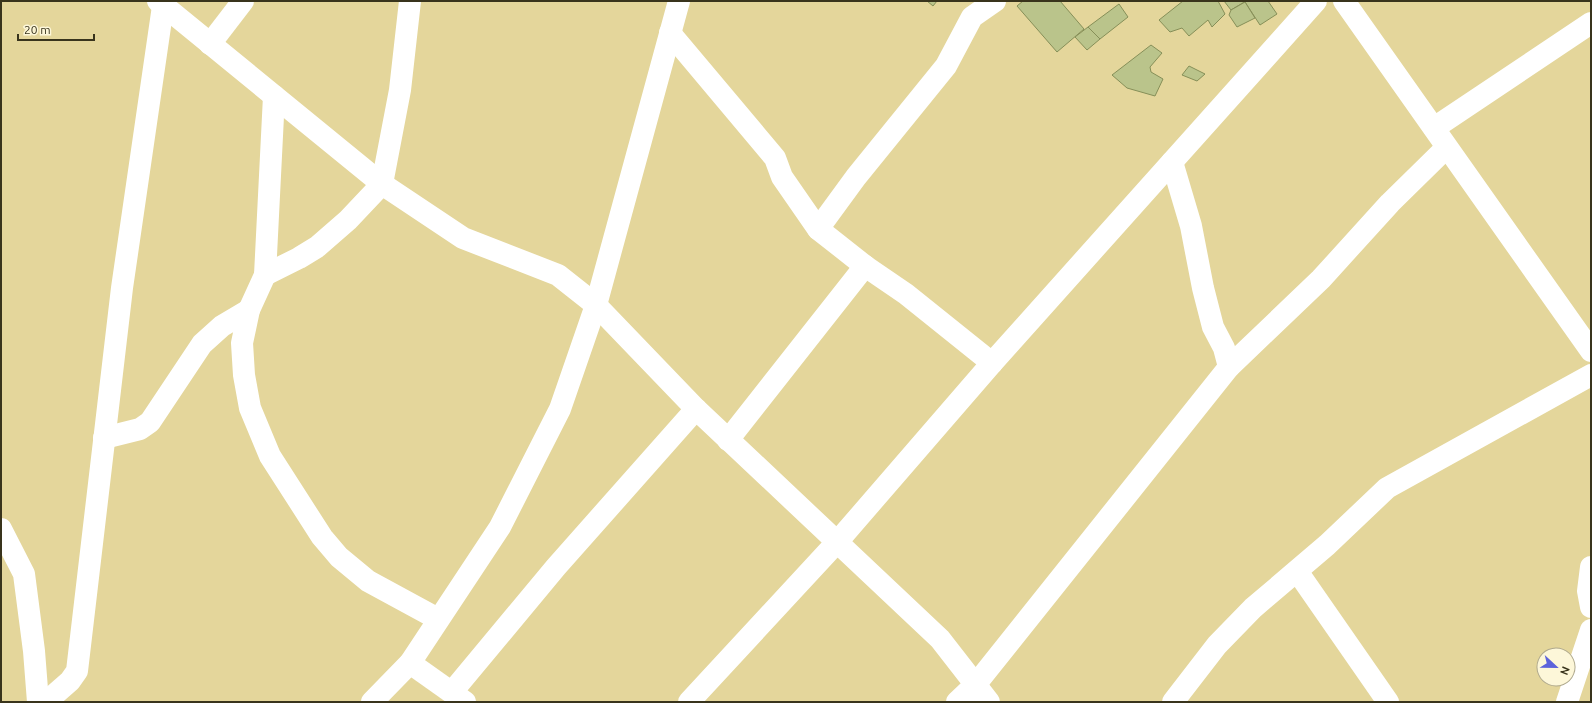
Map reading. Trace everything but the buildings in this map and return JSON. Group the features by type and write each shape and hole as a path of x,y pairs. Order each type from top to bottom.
{"street":[{"path":"210,44 243,1"},
{"path":"372,702 410,663 500,527 556,416 596,305 679,1"},
{"path":"818,229 856,177 946,66 972,17 995,1"},
{"path":"689,702 838,541 992,363 1316,1"},
{"path":"1344,1 1434,128 1446,148 1591,351"},
{"path":"161,3 382,184 463,238 558,275 596,305 696,409 838,541 940,639 989,702"},
{"path":"46,702 70,681 77,671 122,288 161,3"},
{"path":"265,275 318,247 348,220 382,184 400,90 406,6"},
{"path":"1434,128 1591,23"},
{"path":"670,33 775,158 782,177 818,229 865,266 906,294 992,363"},
{"path":"274,96 265,275 249,310 242,343 244,375 250,408 270,456 322,537 339,557 368,581 438,619"},
{"path":"957,702 976,684 1229,367 1321,279 1390,203 1446,148"},
{"path":"1172,162 1191,226 1203,288 1214,327 1224,348 1229,367"},
{"path":"728,440 865,266"},
{"path":"104,438 140,429 150,422 202,344 222,326 249,310"},
{"path":"1173,702 1216,645 1253,608 1327,546 1387,488 1591,375"},
{"path":"410,663 458,697 556,568 696,409"},
{"path":"1,529 24,574 34,651 38,702"},
{"path":"1591,567 1588,591 1591,607"},
{"path":"1297,571 1388,702"},
{"path":"1567,702 1591,630"}]}
